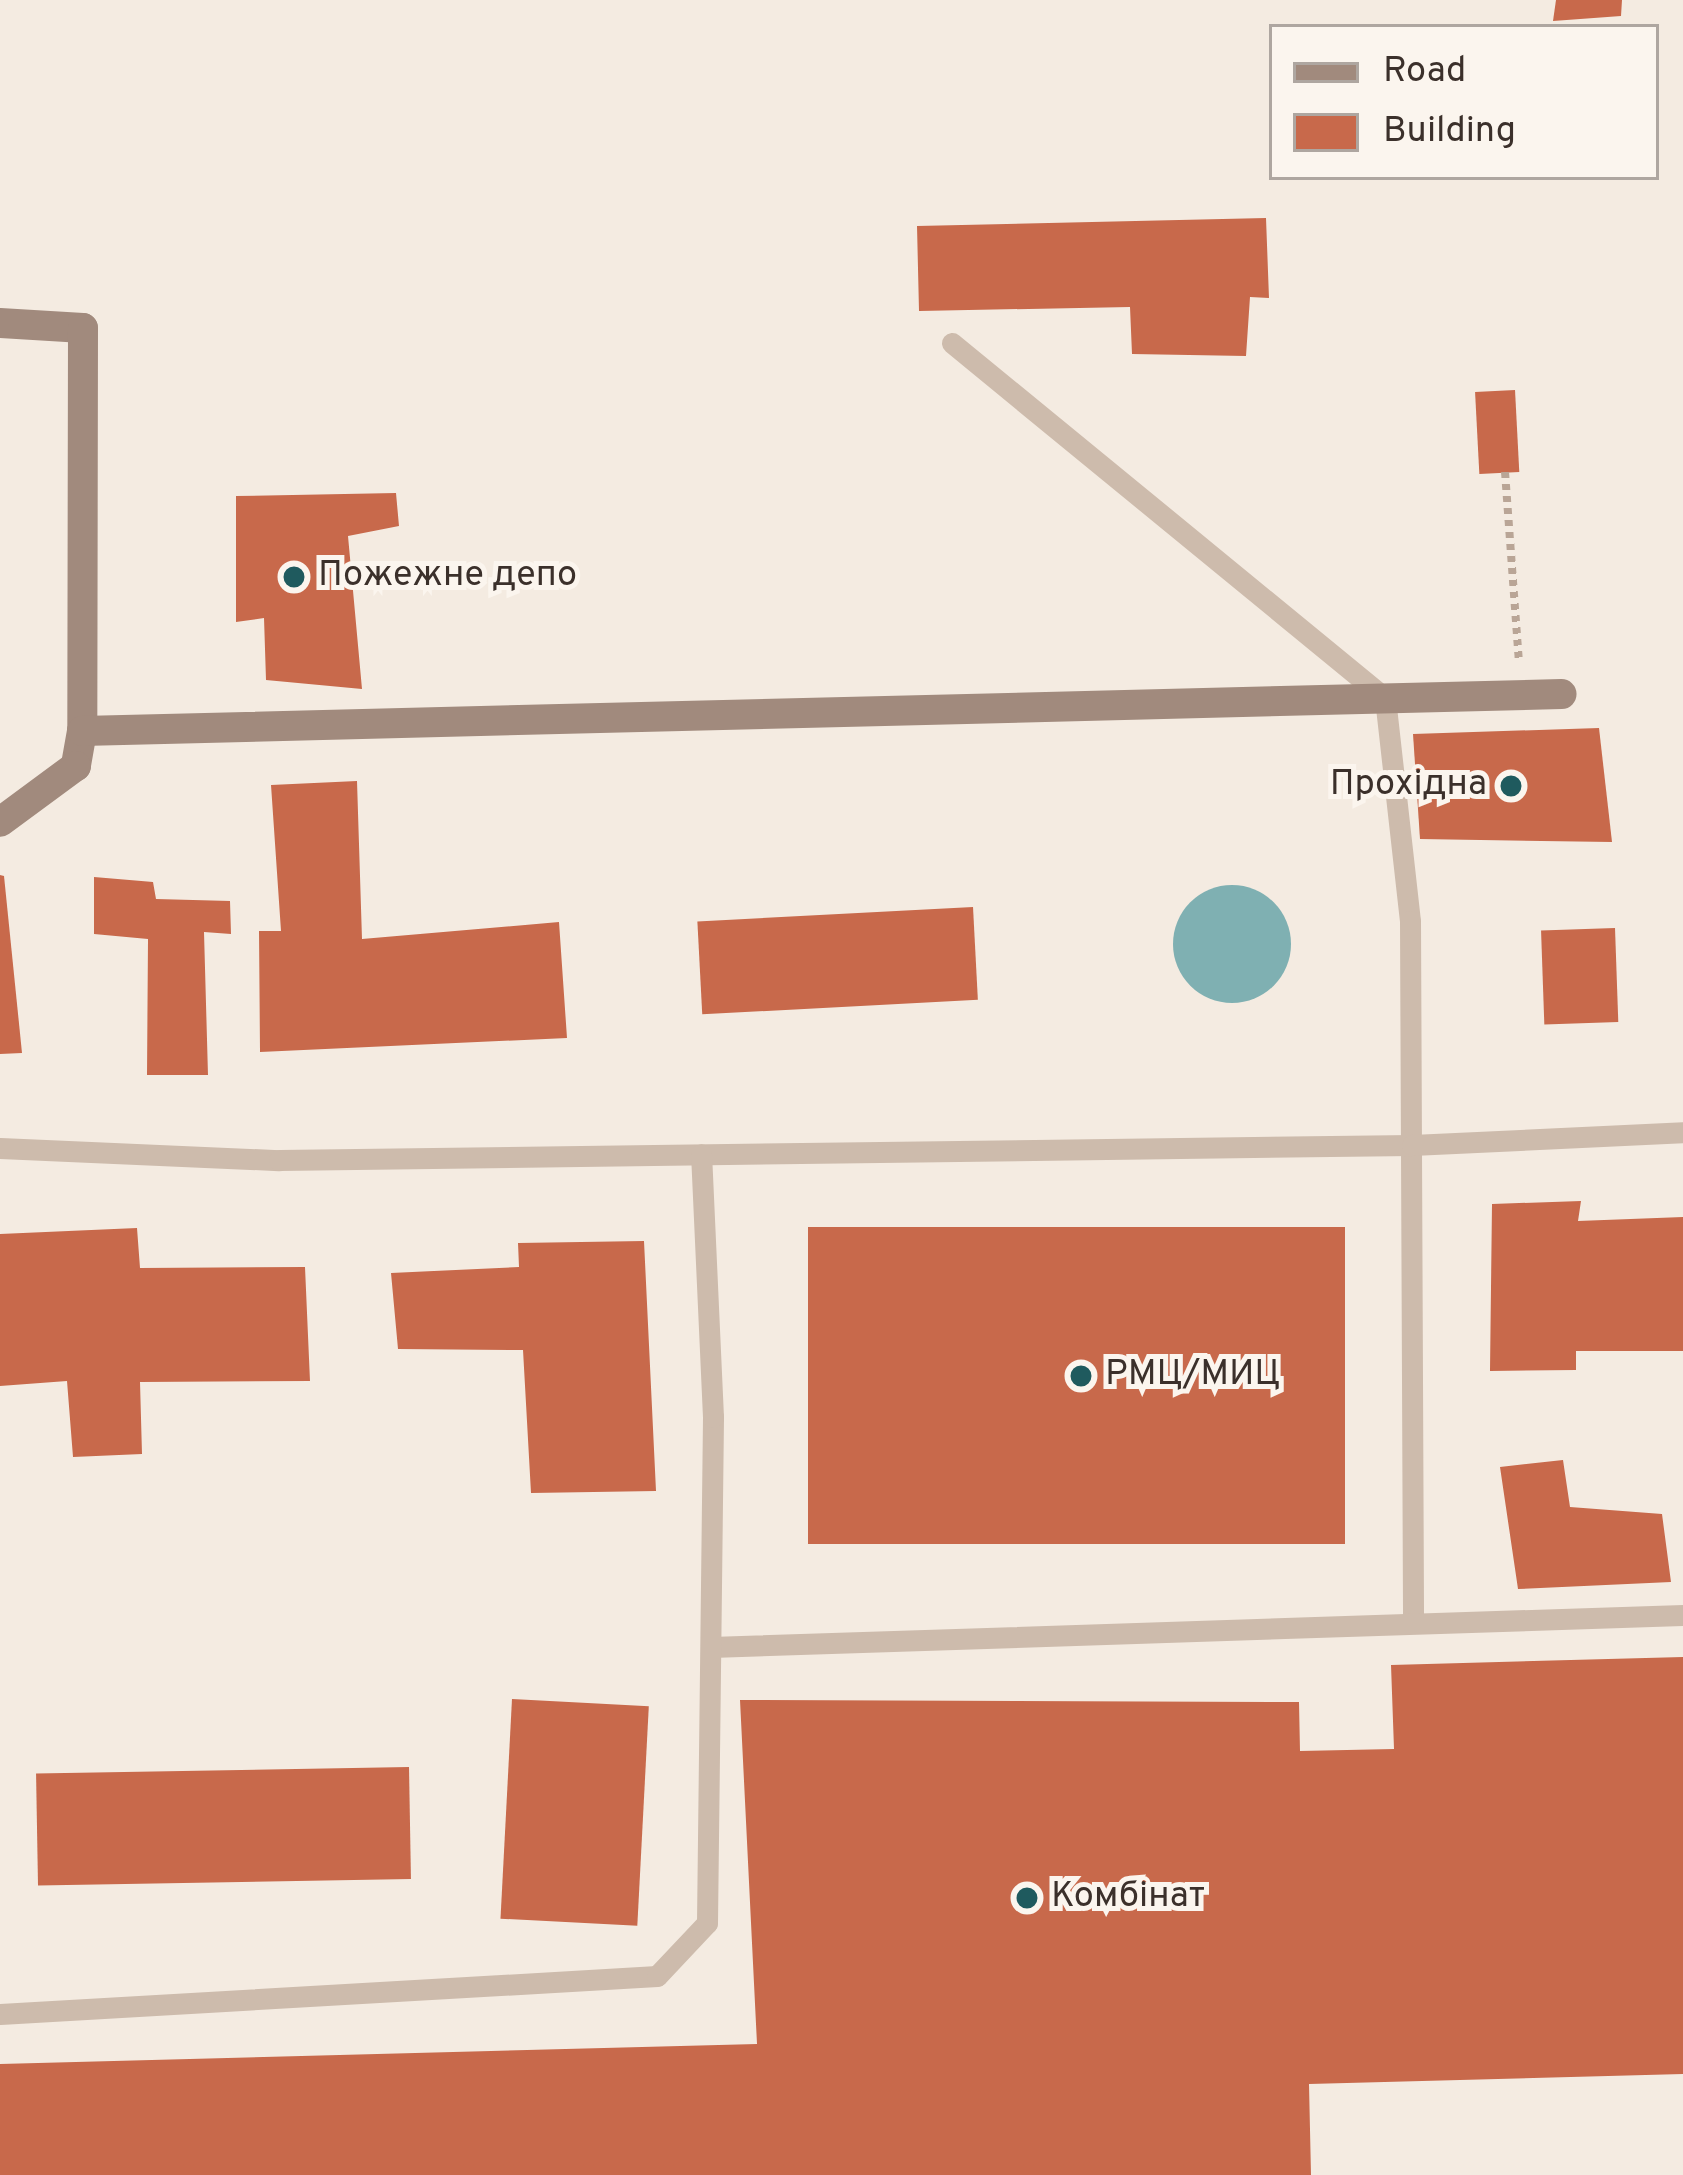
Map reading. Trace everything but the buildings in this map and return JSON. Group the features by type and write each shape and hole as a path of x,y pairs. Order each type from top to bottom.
{"street":[{"path":"0,323 83,328 82,731 76,766 0,822"},
{"path":"82,731 1562,694"}],"lane":[{"path":"952,343 1385,698 1410,920 1413,1621"},
{"path":"0,1148 278,1160 1412,1145 1683,1132"},
{"path":"0,2014 657,1976 707,1923 713,1417 701,1154"},
{"path":"711,1647 1683,1615"}],"path":[{"path":"1505,472 1521,694"}],"water":[{"path":"1232,885 1255,889 1274,902 1287,921 1291,944 1287,967 1274,986 1255,999 1232,1003 1209,999 1190,986 1177,967 1173,944 1177,921 1190,902 1209,889"}],"place":[{"name":"Пожежне депо","path":"294,577"},
{"name":"Прохідна","path":"1511,786"},
{"name":"РМЦ/МИЦ","path":"1081,1376"},
{"name":"Комбінат","path":"1027,1898"}]}
